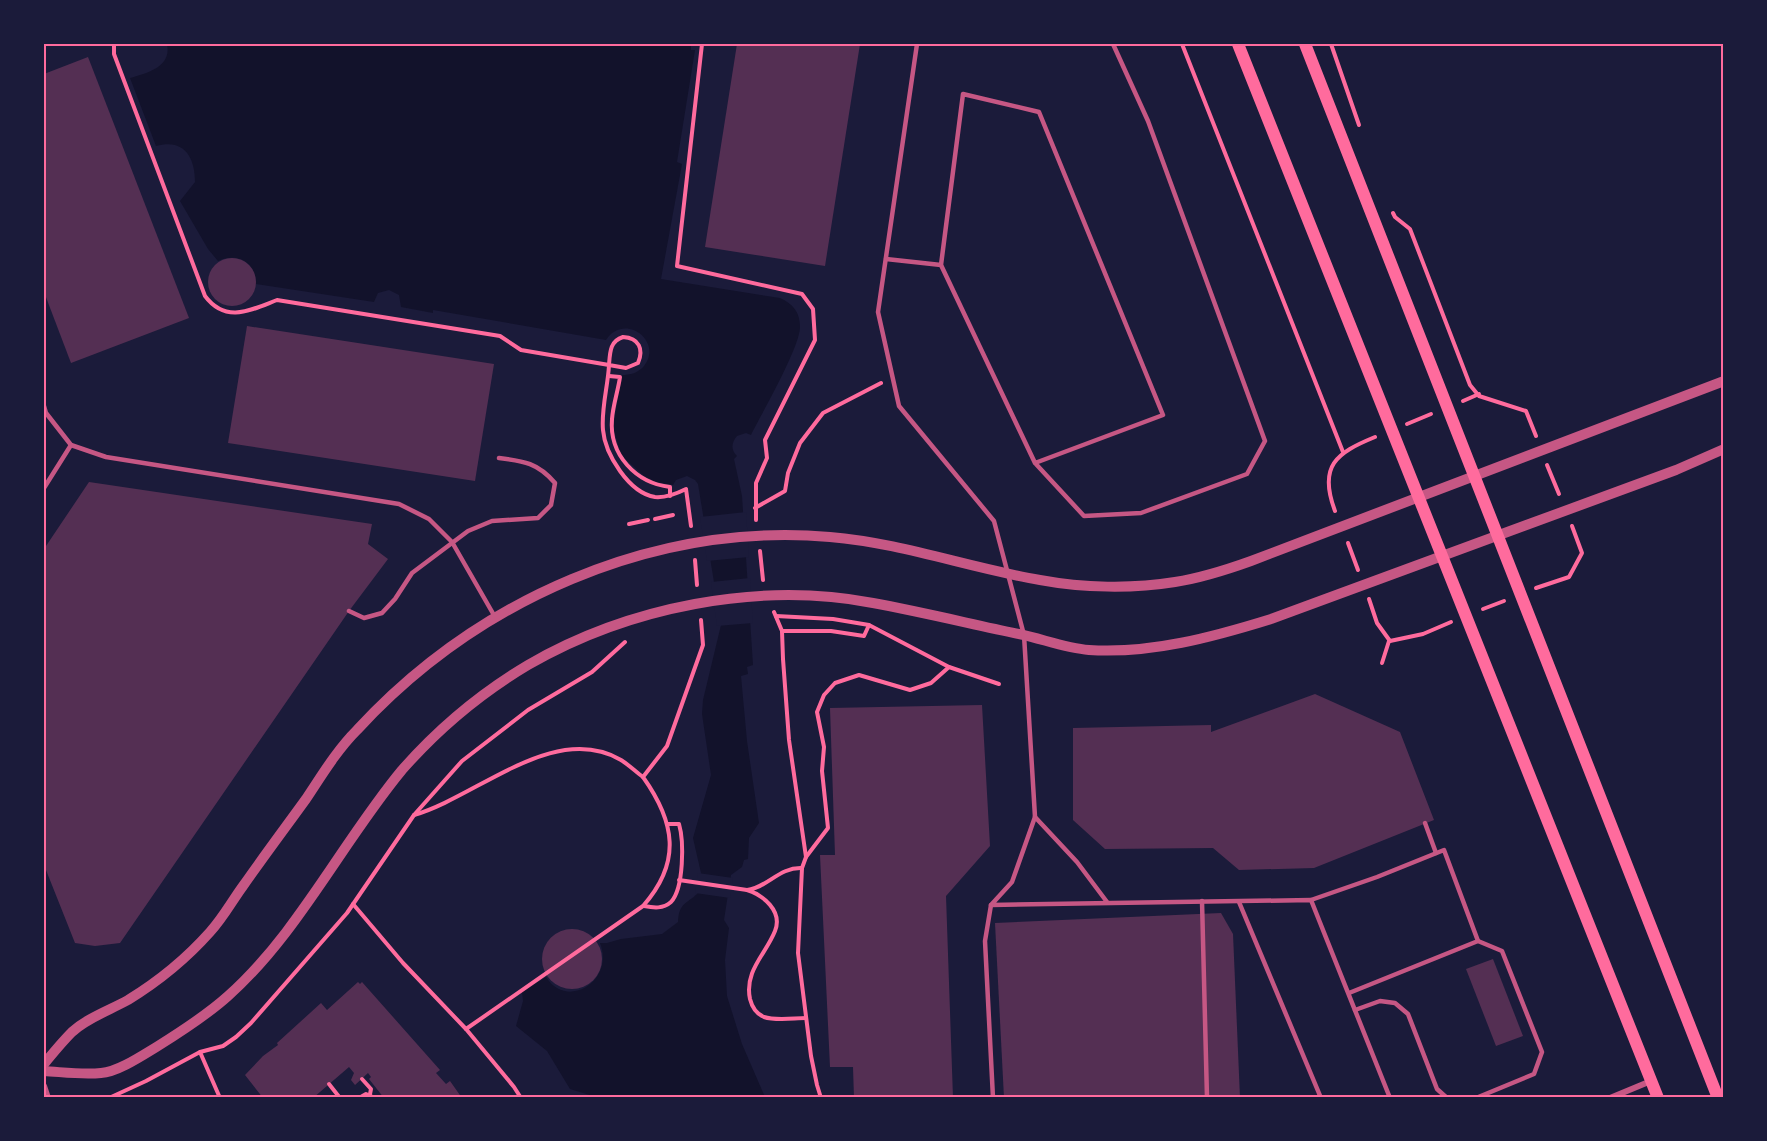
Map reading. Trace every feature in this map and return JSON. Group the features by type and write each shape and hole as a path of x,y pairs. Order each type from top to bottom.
{"main road":[{"path":"1238,44 1658,1098"},
{"path":"1305,44 1718,1098"}],"street":[{"path":"44,1064 74,1030 150,986 192,951 225,913 335,756 356,730 423,666 495,617 527,599 615,562 679,546 767,536 813,536 913,550 1042,580 1086,585 1132,586 1175,582 1223,571 1724,381"},
{"path":"44,1071 103,1074 147,1052 204,1016 247,977 279,939 388,788 436,733 505,680 571,643 654,612 696,608 765,596 813,597 871,602 1086,650 1116,650 1163,645 1229,632 1271,619 1676,470 1724,449"},
{"path":"1610,1098 1651,1080"},
{"path":"44,1086 48,1098"}],"lane":[{"path":"917,44 878,312 899,406 994,521 1024,635 1035,817 1012,882 991,905 985,941 993,1098"},
{"path":"1035,462 1163,415 1039,112 963,94 941,265 1035,462 1084,516 1142,513 1247,474 1265,441 1148,121 1113,44"},
{"path":"886,259 941,265"},
{"path":"44,406 46,413 71,445 106,458 399,504 429,519 452,542 495,617"},
{"path":"44,488 71,445"},
{"path":"349,611 364,618 382,613 412,573 468,531 492,521 538,518 551,505 555,483 544,470 518,461 499,458"},
{"path":"1035,817 1077,862 1107,902"},
{"path":"1425,823 1436,853"},
{"path":"991,905 1311,900 1444,850 1478,940 1502,951 1542,1052 1534,1074 1476,1098"},
{"path":"1311,900 1390,1098"},
{"path":"1202,901 1207,1098"},
{"path":"1239,902 1321,1098"},
{"path":"1349,993 1478,940"},
{"path":"1355,1010 1380,1001 1395,1003 1408,1014 1437,1089 1448,1098"}],"path":[{"path":"114,44 114,54 205,296 216,307 245,313 277,300 500,336 521,350 609,365 626,368 638,363 641,352 637,342 627,337 616,340 611,347 609,365 609,376 603,431 610,456 619,470 643,492 655,497 670,496 686,489 692,534"},
{"path":"702,44 677,266 802,294 813,309 815,340 765,440 767,458 756,483 757,531"},
{"path":"1182,44 1343,452"},
{"path":"1331,44 1362,133"},
{"path":"1389,641 1377,623 1341,527 1328,487 1332,468 1343,452 1479,394 1470,385 1410,229 1395,217 1391,206"},
{"path":"609,376 620,377 612,422 618,454 634,472 643,478 655,484 670,487 670,496"},
{"path":"755,508 785,490 788,473 800,443 823,413 893,377"},
{"path":"655,519 673,515"},
{"path":"629,524 648,520"},
{"path":"759,543 764,588"},
{"path":"1389,641 1423,634 1520,594 1569,577 1582,553"},
{"path":"694,556 698,589"},
{"path":"643,777 667,746 703,645 696,608"},
{"path":"773,610 782,631 789,740 806,857"},
{"path":"812,617 869,625 948,667 999,684"},
{"path":"782,631 831,631 864,636 869,625"},
{"path":"109,1098 200,1052 223,1046 243,1031 347,913 414,815 462,761 528,710 592,672 625,642 635,639"},
{"path":"1382,663 1389,641"},
{"path":"821,1098 816,1085 798,954 802,868 806,857 828,828 822,771 824,747 817,712 824,695 835,683 859,675 910,690 931,683 948,667"},
{"path":"414,815 440,806 537,756 556,751 583,749 620,760 643,777 659,802 668,824 670,843 668,864 656,891 643,906 466,1029"},
{"path":"643,906 660,907 669,903 675,895 682,855 680,826 677,823 668,824"},
{"path":"747,890 755,888 778,874 802,868"},
{"path":"679,880 747,890 764,898 773,910 777,922 775,931 758,959 750,981 752,1005 768,1018 806,1018"},
{"path":"352,904 403,963 466,1029 521,1098"},
{"path":"200,1052 220,1098"},
{"path":"362,1079 370,1089 370,1094"},
{"path":"329,1084 340,1098"},
{"path":"359,1098 370,1094 376,1098 381,1094"}],"shaded area":[{"path":"167,44 689,44 691,50 695,50 677,162 682,164 661,279 780,298 795,309 800,322 794,349 751,435 746,433 737,436 732,446 737,456 734,459 742,496 753,665 747,667 748,674 741,676 747,741 759,823 749,838 748,859 744,860 742,867 731,875 724,920 729,928 725,960 727,996 742,1044 765,1097 596,1097 570,1089 547,1051 516,1026 523,1001 522,992 546,977 555,987 566,991 577,991 587,987 601,969 603,956 600,943 662,934 678,922 682,906 699,892 701,873 693,838 711,775 702,714 703,700 721,625 698,484 687,476 676,480 673,485 656,482 644,476 621,455 613,427 622,375 634,373 644,366 649,357 646,339 631,329 614,332 606,340 433,310 433,313 401,307 399,295 389,290 378,293 374,302 256,284 253,270 244,261 232,258 218,261 208,249 180,201 195,182 190,158 181,147 166,144 156,146 130,78 162,64 168,52"}],"pier":[{"path":"746,512 749,557 707,561 700,517"},
{"path":"750,578 753,623 717,626 711,582"},
{"path":"698,873 733,878 730,898 695,893"}],"building":[{"path":"737,44 860,44 825,266 705,247"},
{"path":"88,57 189,318 71,363 44,292 44,74"},
{"path":"227,258 237,258 249,265 256,277 256,287 249,299 237,306 227,306 212,295 208,287 208,277 219,262"},
{"path":"247,326 494,364 475,481 228,443"},
{"path":"89,482 372,524 368,544 388,559 349,611 120,943 95,946 75,943 44,865 44,549"},
{"path":"1315,694 1400,732 1434,820 1314,868 1239,870 1213,848 1105,849 1073,820 1073,728 1211,725 1211,732"},
{"path":"982,705 990,846 946,896 953,1098 854,1098 853,1067 830,1067 820,855 835,855 830,708"},
{"path":"1221,913 1233,934 1240,1098 1004,1098 995,923"},
{"path":"572,929 589,934 597,942 602,959 597,976 589,984 572,989 555,984 547,976 542,959 547,942 555,934"},
{"path":"1493,959 1523,1036 1496,1046 1466,969"},
{"path":"358,982 360,984 362,982 440,1070 436,1073 446,1084 450,1081 462,1098 384,1098 369,1079 371,1077 368,1073 355,1085 351,1080 354,1073 349,1067 313,1098 263,1098 245,1075 321,1003 327,1010"}]}
